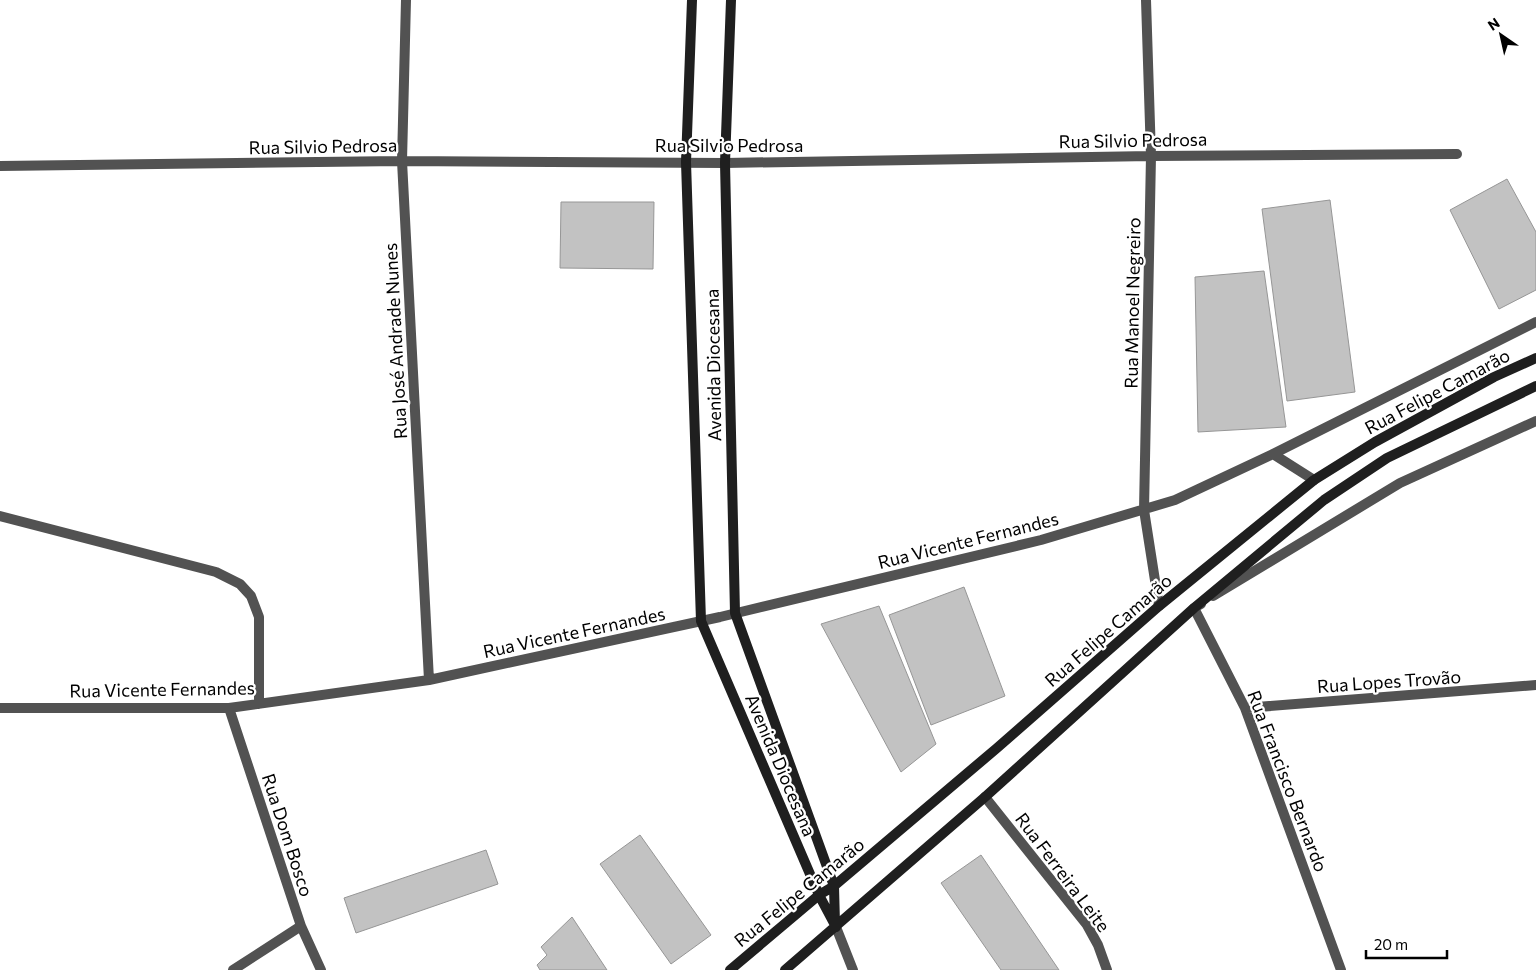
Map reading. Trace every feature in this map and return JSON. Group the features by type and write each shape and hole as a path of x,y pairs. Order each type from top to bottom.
{"main road":[{"name":"Avenida Diocesana","path":"692,0 686,162 700,621 819,895 836,927"},
{"name":"Avenida Diocesana","path":"731,0 725,163 734,614 834,886 836,927"},
{"name":"Rua Felipe Camarão","path":"730,970 819,895 834,886 997,748 1159,606 1314,480 1375,442 1494,377 1536,358"},
{"name":"Rua Felipe Camarão","path":"785,970 985,797 1194,608 1324,500 1387,458 1536,386"}],"street":[{"name":"Rua José Andrade Nunes","path":"406,0 402,161 429,680"},
{"name":"Rua Manoel Negreiro","path":"1146,0 1151,156 1144,510 1159,606"},
{"name":"Rua Silvio Pedrosa","path":"0,166 402,161 725,163 1151,156 1457,154"},
{"name":"Rua Felipe Camarão","path":"1144,510 1175,500 1273,454 1536,322"},
{"name":"Rua Felipe Camarão","path":"1194,608 1400,483 1536,421"},
{"path":"1273,454 1314,480"},
{"name":"Rua Vicente Fernandes","path":"0,708 229,708 429,680 734,614 1042,540 1144,510"},
{"path":"0,516 216,572 240,584 251,596 260,617 259,704"},
{"name":"Rua Francisco Bernardo","path":"1194,608 1245,708 1341,970"},
{"name":"Rua Lopes Trovão","path":"1245,708 1536,686"},
{"name":"Rua Dom Bosco","path":"229,708 301,926 321,970"},
{"name":"Rua Ferreira Leite","path":"985,797 1087,925 1098,945 1107,970"},
{"path":"233,970 301,926"},
{"path":"836,927 853,970"}],"building":[{"path":"1507,179 1536,232 1536,290 1499,309 1450,210"},
{"path":"1330,200 1355,392 1287,401 1262,209"},
{"path":"561,202 654,202 653,269 560,268"},
{"path":"1264,271 1286,427 1198,432 1195,277"},
{"path":"964,587 1005,696 931,725 889,615"},
{"path":"879,606 936,744 901,772 821,624"},
{"path":"640,835 711,935 671,964 600,864"},
{"path":"486,850 498,884 356,933 344,898"},
{"path":"981,855 1059,970 1001,970 941,883"},
{"path":"572,917 607,970 540,970 537,965 547,955 541,947"}]}
